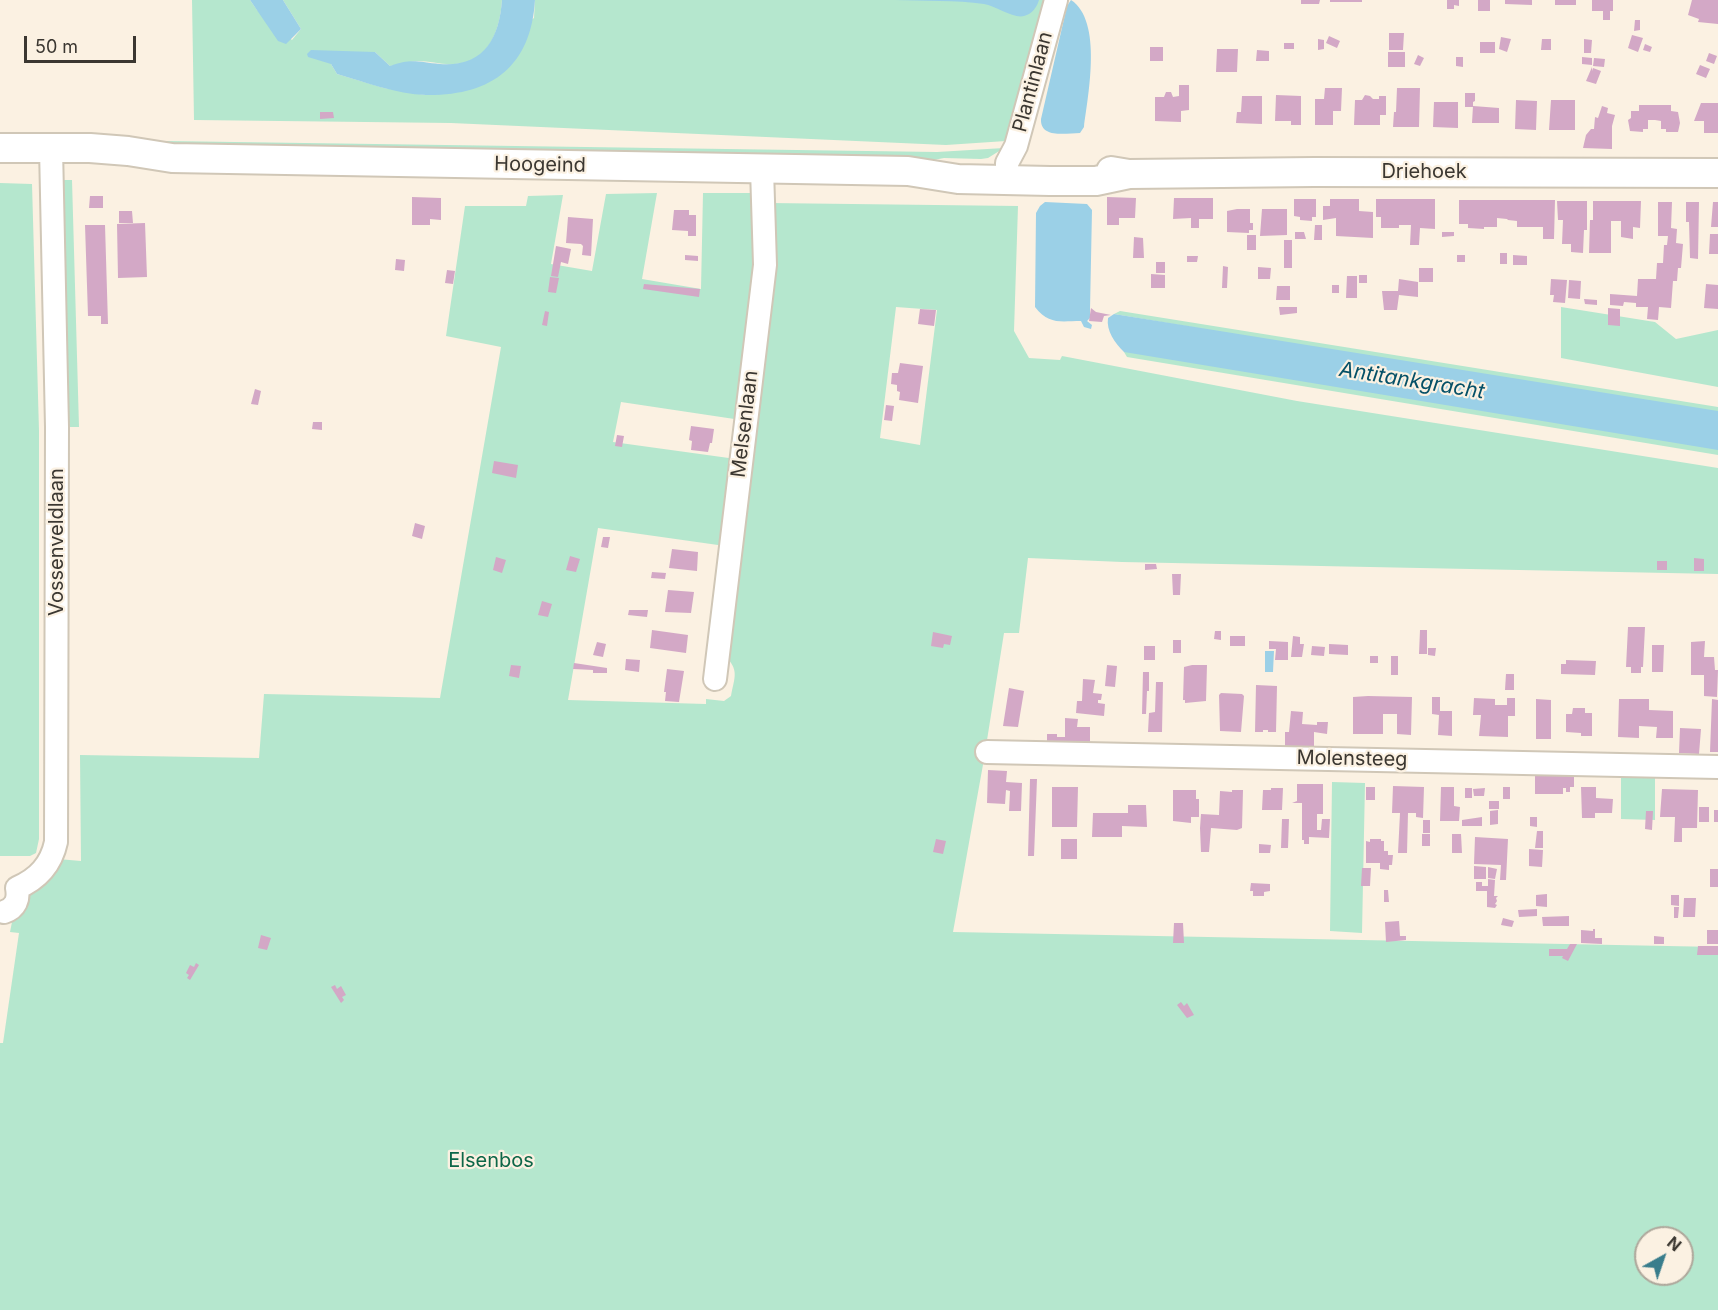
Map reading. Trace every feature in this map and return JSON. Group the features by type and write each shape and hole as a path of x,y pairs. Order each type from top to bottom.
{"main road":[{"name":"Hoogeind","path":"0,148 51,156"},
{"name":"Hoogeind","path":"0,161 128,151 172,158 908,171 946,165 1007,172"},
{"name":"Driehoek","path":"1007,172 1068,164 1129,174 1718,173"}],"street":[{"name":"Plantinlaan","path":"1007,172 1056,0"},
{"name":"Vossenveldlaan","path":"4,912 10,910 16,903 17,888 33,880 46,866 56,842 57,427 51,156"},
{"name":"Melsenlaan","path":"715,679 765,265 762,169"},
{"name":"Molensteeg","path":"987,752 1718,767"}],"green space":[{"path":"192,0 250,0 257,10 292,40 301,29 283,0 502,0 499,22 491,42 485,51 467,62 450,64 415,61 390,66 375,52 331,64 337,74 384,88 425,95 534,18 535,0 1047,0 1006,141 946,145 451,123 194,120"},
{"path":"94,140 937,152 1004,148 988,158 944,158 923,162 135,148"},
{"path":"61,180 72,180 79,427 66,427"},
{"path":"0,183 32,184 39,431 39,839 36,853 30,856 0,856"},
{"name":"Elsenbos","path":"657,193 642,279 701,289 703,193 758,193 761,255 741,420 621,402 613,442 736,459 725,546 598,528 568,700 706,704 706,699 724,701 731,696 735,674 725,655 769,203 1018,206 1014,331 1029,358 1060,360 1062,356 1297,401 1718,468 1718,574 1122,562 1028,558 1019,633 1004,633 953,932 1718,947 1718,1310 0,1310 0,1043 3,1043 19,933 10,932 13,917 22,903 58,859 81,861 80,755 259,758 264,694 440,698 501,347 446,336 465,206 526,206 528,196 563,195 551,264 592,271 606,194","holes":["896,307 937,310 920,445 880,438"]},
{"path":"1561,307 1655,322 1676,339 1718,330 1718,387 1561,358"},
{"path":"1120,311 1718,407 1718,416 1114,314"},
{"path":"1129,349 1718,446 1718,455 1127,357 1124,352"},
{"path":"1621,771 1655,773 1655,820 1621,819"},
{"path":"1332,782 1365,783 1362,933 1330,931"}],"water":[{"path":"250,0 283,0 301,29 286,44 278,41"},
{"path":"502,0 535,0 532,23 525,43 516,60 503,73 488,83 470,90 426,95 392,90 337,74 331,64 308,57 307,54 311,50 375,52 390,66 410,61 455,64 468,61 486,48 493,38"},
{"path":"895,0 1039,0 1032,12 1020,16 984,4"},
{"path":"1071,0 1081,10 1087,24 1090,41 1088,97 1084,127 1080,133 1055,134 1045,130 1041,119 1067,6"},
{"path":"1045,202 1087,204 1092,210 1090,318 1087,321 1092,325 1091,329 1084,327 1081,321 1050,319 1035,307 1036,213"},
{"name":"Antitankgracht","path":"1114,314 1718,411 1718,450 1124,352 1114,341 1108,328 1108,318"},
{"path":"1265,651 1274,651 1273,672 1265,672"}],"building":[{"path":"1301,0 1320,0 1319,4 1301,4"},
{"path":"1330,0 1362,0 1362,2 1330,2"},
{"path":"1447,0 1459,0 1459,6 1454,5 1454,9 1447,9"},
{"path":"1478,0 1490,0 1490,11 1478,11"},
{"path":"1505,0 1532,0 1532,5 1505,4"},
{"path":"1555,0 1576,0 1576,5 1555,5"},
{"path":"1592,0 1613,0 1610,20 1603,20 1603,11 1592,11"},
{"path":"1692,0 1718,0 1718,24 1698,22 1699,19 1688,15"},
{"path":"1635,20 1640,20 1640,30 1634,31"},
{"path":"1389,33 1404,33 1403,50 1389,50"},
{"path":"1632,35 1643,38 1638,52 1628,48"},
{"path":"1329,36 1340,41 1337,48 1326,43"},
{"path":"1501,37 1511,39 1507,52 1499,49"},
{"path":"1318,39 1324,40 1324,49 1318,50"},
{"path":"1542,39 1551,39 1551,50 1541,50"},
{"path":"1584,39 1592,40 1591,53 1584,53"},
{"path":"1480,42 1495,42 1495,53 1480,53"},
{"path":"1284,43 1294,43 1294,49 1284,49"},
{"path":"1645,44 1652,47 1650,52 1643,50"},
{"path":"1150,47 1163,47 1163,61 1150,61"},
{"path":"1217,49 1238,49 1237,72 1216,72"},
{"path":"1257,50 1269,51 1269,61 1256,61"},
{"path":"1388,52 1405,52 1405,67 1388,67"},
{"path":"1709,53 1717,56 1714,64 1706,61"},
{"path":"1418,55 1424,58 1420,66 1414,64"},
{"path":"1456,57 1463,57 1463,67 1456,66"},
{"path":"1582,57 1592,58 1592,65 1582,64"},
{"path":"1594,58 1605,59 1604,67 1593,66"},
{"path":"1700,65 1710,69 1706,78 1696,74"},
{"path":"1592,67 1592,71 1593,68 1601,71 1596,84 1586,81"},
{"path":"1179,85 1189,85 1189,110 1181,111 1181,122 1155,121 1155,97 1164,97 1166,92 1171,92 1173,97 1179,96"},
{"path":"1325,88 1342,88 1341,111 1333,111 1333,125 1315,125 1315,99 1324,99"},
{"path":"1397,88 1420,88 1419,127 1393,127"},
{"path":"1465,93 1475,93 1473,107 1465,107"},
{"path":"1276,95 1301,96 1301,125 1291,125 1291,121 1275,121"},
{"path":"1365,95 1373,99 1386,96 1386,115 1380,115 1380,125 1354,125 1355,100 1362,100"},
{"path":"1242,96 1262,96 1262,124 1236,123 1237,112 1241,112"},
{"path":"1516,100 1537,101 1536,130 1515,129"},
{"path":"1551,100 1575,100 1575,130 1549,130"},
{"path":"1434,102 1458,102 1458,128 1433,127"},
{"path":"1701,103 1718,103 1718,133 1704,133 1704,121 1694,121"},
{"path":"1639,105 1671,105 1671,111 1678,112 1680,123 1678,132 1666,132 1666,129 1661,129 1661,121 1655,120 1648,120 1648,129 1643,129 1643,132 1630,131 1628,120 1631,118 1631,111 1639,111"},
{"path":"1473,106 1499,108 1499,123 1472,123"},
{"path":"1602,106 1608,108 1607,113 1615,115 1612,126 1612,149 1583,148 1586,135 1594,129 1595,117 1598,118"},
{"path":"320,112 333,112 334,118 320,119"},
{"path":"90,196 103,196 103,208 89,208"},
{"path":"412,197 441,198 441,220 430,219 430,225 412,225"},
{"path":"1107,197 1136,198 1135,218 1119,218 1119,225 1107,225"},
{"path":"1174,198 1213,198 1213,219 1199,219 1199,228 1191,228 1191,218 1173,219"},
{"path":"1294,199 1316,199 1316,217 1312,217 1312,221 1300,220 1300,217 1294,216"},
{"path":"1330,199 1359,199 1359,211 1373,212 1373,238 1336,236 1336,218 1323,220 1323,206 1330,206"},
{"path":"1376,199 1435,199 1435,229 1420,228 1419,245 1410,245 1411,225 1381,228 1381,217 1376,217"},
{"path":"1459,200 1555,200 1554,239 1543,239 1543,227 1517,227 1517,221 1507,219 1497,218 1497,227 1468,228 1468,224 1459,224"},
{"path":"1557,201 1587,201 1587,230 1584,230 1583,253 1571,252 1571,244 1562,244 1563,220 1558,220"},
{"path":"1593,201 1641,201 1640,228 1633,227 1633,239 1621,237 1621,221 1611,221 1611,253 1589,253"},
{"path":"1658,202 1672,202 1671,228 1677,229 1676,243 1683,244 1681,268 1678,268 1677,281 1673,281 1671,308 1659,307 1658,320 1647,319 1648,307 1636,307 1636,303 1624,302 1623,306 1610,305 1610,294 1637,296 1638,279 1656,279 1657,263 1663,263 1664,245 1667,245 1668,236 1658,236"},
{"path":"1686,202 1699,202 1698,259 1690,258"},
{"path":"1713,202 1718,202 1718,227 1711,227"},
{"path":"1250,209 1250,223 1253,223 1253,230 1249,230 1249,233 1227,232 1227,211"},
{"path":"1262,209 1287,209 1287,235 1260,236"},
{"path":"674,210 689,210 689,215 696,215 696,236 688,236 688,231 672,230"},
{"path":"119,211 132,211 133,223 119,223"},
{"path":"568,217 593,219 591,256 582,255 583,246 581,244 566,243"},
{"path":"145,223 147,277 118,278 117,224"},
{"path":"85,225 105,225 108,324 101,324 101,316 88,316"},
{"path":"1315,225 1322,225 1322,240 1314,240"},
{"path":"1295,232 1304,232 1306,239 1295,239"},
{"path":"1442,232 1454,232 1454,236 1442,237"},
{"path":"1710,234 1718,234 1718,254 1709,254"},
{"path":"1247,235 1256,235 1256,250 1247,250"},
{"path":"1134,237 1143,238 1144,258 1133,258"},
{"path":"1284,240 1292,240 1292,268 1284,268"},
{"path":"556,246 571,249 568,264 561,262 558,277 551,276"},
{"path":"1500,253 1507,253 1507,264 1500,264"},
{"path":"685,255 698,256 698,261 685,260"},
{"path":"1457,255 1465,255 1465,262 1457,262"},
{"path":"1513,255 1527,256 1527,265 1513,265"},
{"path":"1187,256 1198,256 1197,262 1187,262"},
{"path":"396,259 405,260 404,271 395,270"},
{"path":"1156,262 1165,262 1165,273 1156,273"},
{"path":"1223,266 1228,267 1227,288 1222,288"},
{"path":"1258,267 1271,268 1270,279 1258,279"},
{"path":"1419,268 1433,268 1433,282 1419,282"},
{"path":"447,270 455,271 453,284 445,283"},
{"path":"1151,274 1165,275 1165,288 1151,288"},
{"path":"1359,275 1367,275 1367,283 1359,283"},
{"path":"1347,276 1357,276 1357,298 1346,298"},
{"path":"550,277 559,278 556,293 548,292"},
{"path":"1399,279 1418,282 1418,297 1399,295 1397,310 1384,310 1382,291 1398,291"},
{"path":"1551,279 1567,280 1565,303 1553,302 1554,295 1550,295"},
{"path":"1569,280 1581,281 1580,299 1568,298"},
{"path":"644,284 700,289 699,297 643,289"},
{"path":"1706,284 1718,285 1718,309 1704,308"},
{"path":"1332,285 1339,285 1339,293 1332,293"},
{"path":"1277,286 1290,286 1290,300 1276,300"},
{"path":"1584,299 1597,300 1597,305 1585,304"},
{"path":"1279,307 1297,307 1297,313 1280,315"},
{"path":"1091,308 1096,312 1111,315 1104,316 1102,322 1089,321"},
{"path":"1608,308 1620,309 1620,326 1608,325"},
{"path":"920,309 936,310 934,326 918,324"},
{"path":"545,311 549,312 547,326 542,325"},
{"path":"900,363 923,366 918,403 899,400 900,392 897,391 897,385 891,384 892,373 898,373"},
{"path":"255,389 261,391 258,405 251,404"},
{"path":"886,405 894,406 892,421 884,420"},
{"path":"313,422 322,422 322,430 312,429"},
{"path":"691,426 714,429 708,452 691,450 692,441 689,440"},
{"path":"617,435 624,436 622,447 615,446"},
{"path":"494,461 518,465 516,478 492,473"},
{"path":"415,523 425,526 422,539 412,536"},
{"path":"603,537 610,537 608,548 601,547"},
{"path":"672,549 698,552 697,571 669,568"},
{"path":"570,556 580,559 576,572 566,570"},
{"path":"496,557 506,560 502,573 493,570"},
{"path":"1694,558 1704,559 1704,571 1694,571"},
{"path":"1657,561 1667,561 1667,570 1657,570"},
{"path":"1145,564 1156,564 1157,569 1145,570"},
{"path":"652,572 666,573 665,579 651,578"},
{"path":"1172,574 1181,574 1180,595 1173,595"},
{"path":"668,590 694,592 691,613 665,612"},
{"path":"542,601 552,604 548,617 538,615"},
{"path":"629,610 648,610 647,617 628,615"},
{"path":"1628,627 1645,627 1641,673 1631,673 1631,667 1626,667"},
{"path":"652,630 688,635 686,653 650,648"},
{"path":"1420,630 1427,630 1427,654 1419,654"},
{"path":"1215,631 1221,631 1221,640 1214,639"},
{"path":"933,632 952,636 950,645 944,644 943,648 931,646"},
{"path":"1230,636 1245,636 1245,646 1230,646"},
{"path":"1293,636 1300,637 1300,644 1304,644 1302,657 1291,657"},
{"path":"1173,640 1181,640 1181,653 1173,653"},
{"path":"1269,641 1288,642 1288,660 1275,660 1276,649 1269,649"},
{"path":"1705,641 1704,657 1714,657 1715,670 1718,670 1717,697 1704,696 1704,675 1691,675 1691,642"},
{"path":"597,642 606,644 603,657 593,655"},
{"path":"1329,644 1348,645 1348,655 1329,654"},
{"path":"1652,645 1664,645 1663,672 1652,672"},
{"path":"1144,646 1155,646 1155,660 1144,660"},
{"path":"1312,646 1325,647 1324,656 1311,655"},
{"path":"1428,648 1436,648 1435,656 1428,655"},
{"path":"1370,656 1378,656 1378,663 1370,663"},
{"path":"1391,656 1398,656 1398,675 1391,675"},
{"path":"626,659 640,660 639,672 625,670"},
{"path":"1566,660 1596,661 1595,675 1561,674 1561,664 1566,664"},
{"path":"574,663 607,668 607,673 573,669"},
{"path":"511,665 521,666 519,678 509,676"},
{"path":"1107,665 1117,666 1115,687 1105,686"},
{"path":"1207,665 1206,701 1185,703 1183,700 1184,667"},
{"path":"667,669 684,671 679,702 665,701"},
{"path":"1143,672 1149,672 1146,714 1142,714"},
{"path":"1506,674 1514,674 1514,690 1505,690"},
{"path":"1083,679 1095,680 1093,693 1102,694 1098,703 1105,704 1104,716 1076,713 1077,701 1082,701"},
{"path":"1156,682 1163,682 1162,732 1148,732 1149,713 1155,712"},
{"path":"1256,685 1277,686 1276,732 1263,730 1263,732 1255,732"},
{"path":"1009,688 1024,691 1018,727 1003,726"},
{"path":"1221,693 1244,696 1241,732 1220,731 1219,695"},
{"path":"1353,697 1412,697 1411,735 1397,734 1397,714 1383,714 1383,734 1353,734"},
{"path":"1432,697 1440,697 1440,711 1452,711 1452,736 1438,735 1439,715 1432,714"},
{"path":"1474,698 1495,699 1495,705 1507,705 1507,698 1515,698 1515,716 1508,716 1508,737 1479,736 1481,715 1473,715"},
{"path":"1536,699 1551,700 1551,739 1536,739"},
{"path":"1619,699 1649,699 1649,710 1673,711 1673,738 1656,738 1657,727 1639,726 1639,738 1618,737"},
{"path":"1712,699 1718,700 1718,752 1710,752"},
{"path":"1573,708 1585,708 1585,713 1592,713 1592,736 1566,732 1566,714 1572,714"},
{"path":"1291,711 1303,712 1302,724 1317,725 1317,722 1328,722 1327,734 1314,732 1314,749 1285,748 1285,732 1289,732"},
{"path":"1065,718 1078,719 1077,727 1090,727 1090,744 1047,743 1047,734 1065,737"},
{"path":"1680,728 1701,729 1699,754 1679,753"},
{"path":"1535,769 1574,774 1574,787 1570,787 1570,792 1566,792 1566,788 1563,788 1563,794 1535,794"},
{"path":"988,770 1007,771 1006,782 1022,783 1021,811 1009,811 1010,791 1006,790 1005,804 987,803"},
{"path":"1030,779 1037,779 1034,856 1028,856"},
{"path":"1297,784 1323,784 1323,814 1317,814 1317,830 1321,830 1322,819 1330,819 1329,838 1309,837 1309,844 1304,844 1302,840 1302,803 1292,803 1297,801"},
{"path":"1393,786 1424,787 1423,818 1416,817 1416,813 1408,813 1407,853 1398,853 1400,813 1392,813"},
{"path":"1052,787 1078,787 1077,827 1052,827"},
{"path":"1366,787 1375,787 1375,800 1366,800"},
{"path":"1441,787 1454,787 1454,806 1460,807 1459,821 1440,821"},
{"path":"1503,787 1510,787 1510,799 1503,799"},
{"path":"1581,787 1596,787 1596,798 1613,799 1612,813 1595,813 1595,818 1582,818"},
{"path":"1271,788 1283,788 1282,810 1262,810 1263,790 1271,790"},
{"path":"1465,788 1472,788 1472,798 1465,798"},
{"path":"1485,788 1484,796 1474,796 1473,789"},
{"path":"1662,789 1698,790 1697,828 1682,828 1682,842 1674,842 1675,817 1660,817"},
{"path":"1173,790 1196,790 1196,799 1199,799 1199,817 1191,817 1191,823 1173,821"},
{"path":"1232,790 1243,790 1242,828 1237,830 1211,828 1209,852 1201,852 1201,814 1219,815 1220,791 1232,792"},
{"path":"1489,801 1499,801 1499,809 1489,809"},
{"path":"1128,805 1146,805 1147,827 1122,826 1122,837 1092,837 1093,813 1128,813"},
{"path":"1699,807 1709,807 1709,822 1699,822"},
{"path":"1498,810 1498,824 1490,825 1490,811"},
{"path":"1714,810 1718,810 1718,822 1714,822"},
{"path":"1646,811 1653,811 1652,830 1645,829"},
{"path":"1482,817 1482,826 1462,826 1462,820"},
{"path":"1530,817 1537,817 1537,827 1530,826"},
{"path":"1282,819 1289,819 1288,848 1281,848"},
{"path":"1423,820 1430,820 1430,833 1423,833"},
{"path":"1537,831 1543,831 1543,848 1535,848"},
{"path":"1422,834 1430,834 1430,846 1422,846"},
{"path":"1452,834 1461,834 1462,853 1452,853"},
{"path":"1475,837 1508,839 1506,880 1500,880 1501,865 1474,864"},
{"path":"936,839 946,841 943,854 933,852"},
{"path":"1061,839 1077,839 1077,859 1061,859"},
{"path":"1370,839 1384,841 1384,851 1388,851 1388,855 1393,855 1389,870 1380,869 1380,863 1366,863 1366,841 1370,842"},
{"path":"1259,844 1271,845 1270,853 1259,853"},
{"path":"1529,849 1543,850 1542,867 1529,866"},
{"path":"1474,866 1486,867 1486,879 1474,879"},
{"path":"1488,867 1497,869 1495,879 1488,878"},
{"path":"1362,868 1371,868 1370,886 1361,886"},
{"path":"1710,869 1718,869 1718,887 1710,887"},
{"path":"1488,879 1495,880 1494,896 1498,896 1495,908 1487,907 1487,891 1476,891 1476,882 1482,882 1482,886 1488,886"},
{"path":"1251,883 1270,884 1270,891 1264,892 1264,896 1253,896 1253,891 1250,891"},
{"path":"1384,890 1388,890 1389,902 1384,902"},
{"path":"1547,894 1547,907 1536,906 1536,895"},
{"path":"1671,895 1679,895 1679,906 1671,905"},
{"path":"1684,898 1696,898 1695,917 1683,917"},
{"path":"1674,907 1679,907 1678,918 1674,918"},
{"path":"1537,909 1537,916 1519,917 1518,910"},
{"path":"1569,916 1569,926 1543,926 1542,917"},
{"path":"1503,918 1514,921 1512,927 1501,925"},
{"path":"1399,921 1400,936 1406,936 1406,940 1386,942 1385,922"},
{"path":"1174,923 1183,923 1184,943 1173,943"},
{"path":"1595,929 1595,938 1602,938 1602,944 1581,943 1581,930 1593,931"},
{"path":"1707,930 1718,930 1718,944 1707,944"},
{"path":"261,935 271,938 267,950 258,948"},
{"path":"1654,936 1664,937 1664,944 1654,944"},
{"path":"1570,944 1577,944 1568,961 1562,958 1563,956 1549,956 1549,949 1567,949"},
{"path":"1698,946 1718,946 1718,955 1697,955"},
{"path":"196,963 199,965 190,980 186,973 190,965 194,967"},
{"path":"335,985 337,989 341,986 346,995 342,997 344,1000 341,1003 331,987"},
{"path":"1181,1002 1184,1006 1187,1003 1194,1015 1187,1018 1177,1005"}]}
